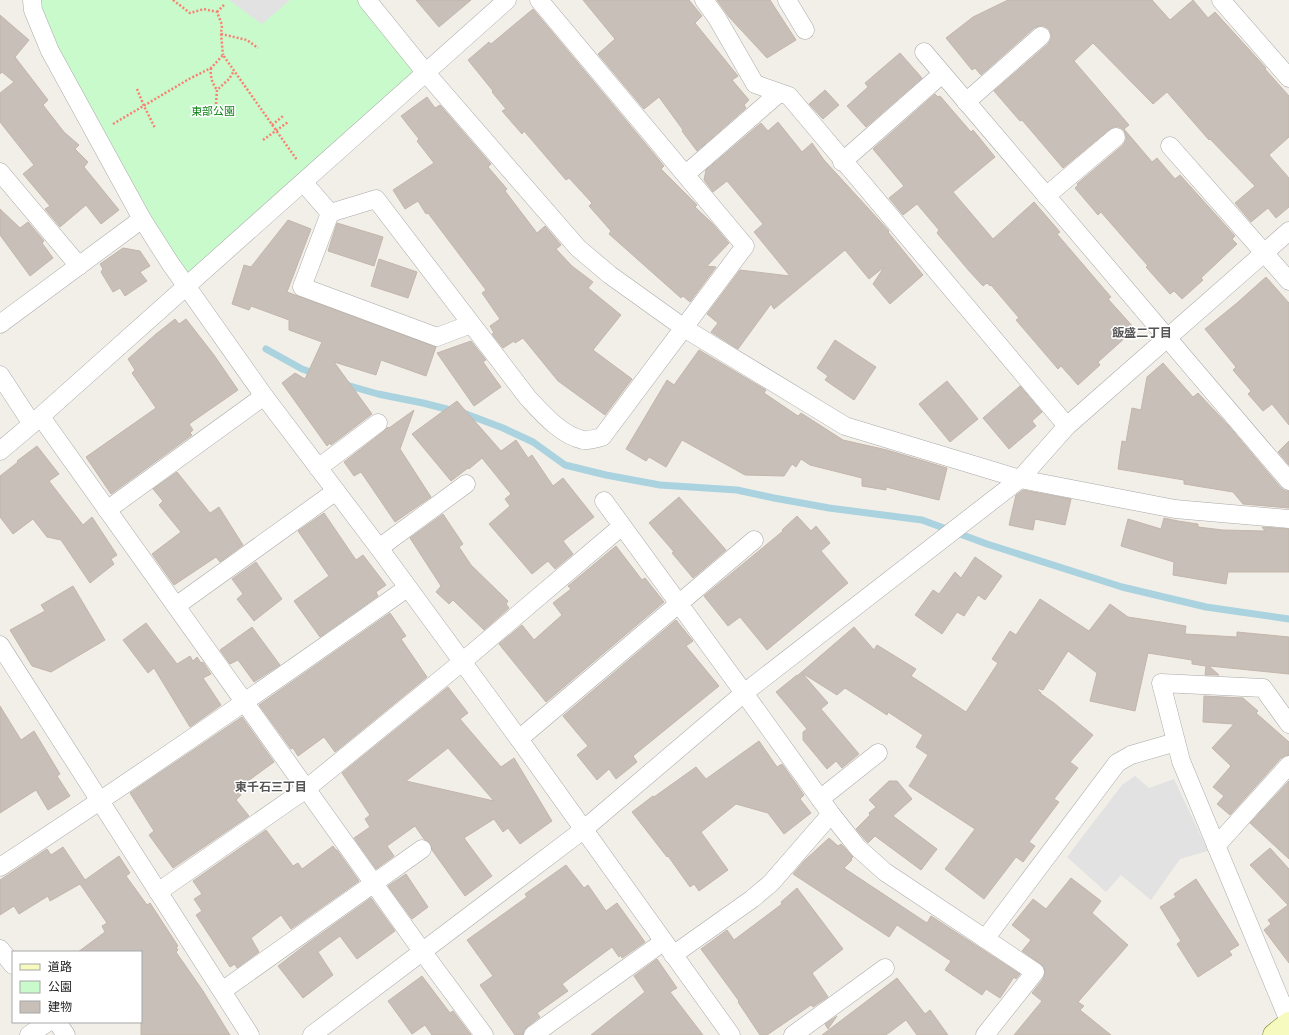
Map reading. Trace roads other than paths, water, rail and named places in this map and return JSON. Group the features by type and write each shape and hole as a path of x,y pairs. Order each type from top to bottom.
{"street":[{"path":"32,0 33,10 50,51 142,218 186,286 264,396 379,548 519,739 731,1035"},
{"path":"367,0 426,73 578,248 610,274 684,328 845,426 1020,479 1175,509 1289,519"},
{"path":"0,451 36,421 508,0"},
{"path":"330,213 376,200 528,398 546,418 564,432 584,440 602,437 745,246 539,0"},
{"path":"704,0 717,18 755,84 789,96 842,162 1067,426"},
{"path":"788,0 805,30"},
{"path":"1220,0 1289,78"},
{"path":"966,102 1041,36"},
{"path":"924,52 1289,481"},
{"path":"842,162 942,74"},
{"path":"686,174 779,93"},
{"path":"1046,196 1116,138"},
{"path":"1170,146 1289,281"},
{"path":"0,172 79,266"},
{"path":"306,179 330,213"},
{"path":"330,213 302,287 437,337 471,324"},
{"path":"0,324 142,218"},
{"path":"312,1035 583,830 744,693 1020,479 1067,426 1289,231"},
{"path":"0,375 107,510 422,951 484,1035"},
{"path":"107,510 264,396"},
{"path":"318,468 378,423"},
{"path":"379,548 466,484"},
{"path":"176,606 336,492"},
{"path":"604,501 820,799 858,848 885,872 1036,972 985,1035"},
{"path":"158,892 306,789 462,662 622,526"},
{"path":"519,739 754,540"},
{"path":"0,867 100,802 245,703 407,588"},
{"path":"0,645 250,1035"},
{"path":"1274,1035 1289,1022 1181,761 1161,683 1262,688 1289,724"},
{"path":"985,939 1117,763 1131,755 1176,742"},
{"path":"820,799 878,753"},
{"path":"1216,846 1289,766"},
{"path":"533,1035 668,948 752,899 770,883 831,814"},
{"path":"222,991 422,849"},
{"path":"0,949 12,965"},
{"path":"793,1035 886,968"},
{"path":"29,1035 47,1023"},
{"path":"58,1023 66,1035"}],"waterway":[{"path":"266,349 302,369 316,374"},
{"path":"343,384 378,394 466,414 503,428 533,442 565,465 606,475 660,485 737,490 829,508 922,520 987,544 1122,587 1206,607 1289,619"}],"district":[{"name":"飯盛二丁目","path":"1142,333"},
{"name":"東千石三丁目","path":"271,787"}],"park label":[{"name":"東部公園","path":"213,111"}]}
